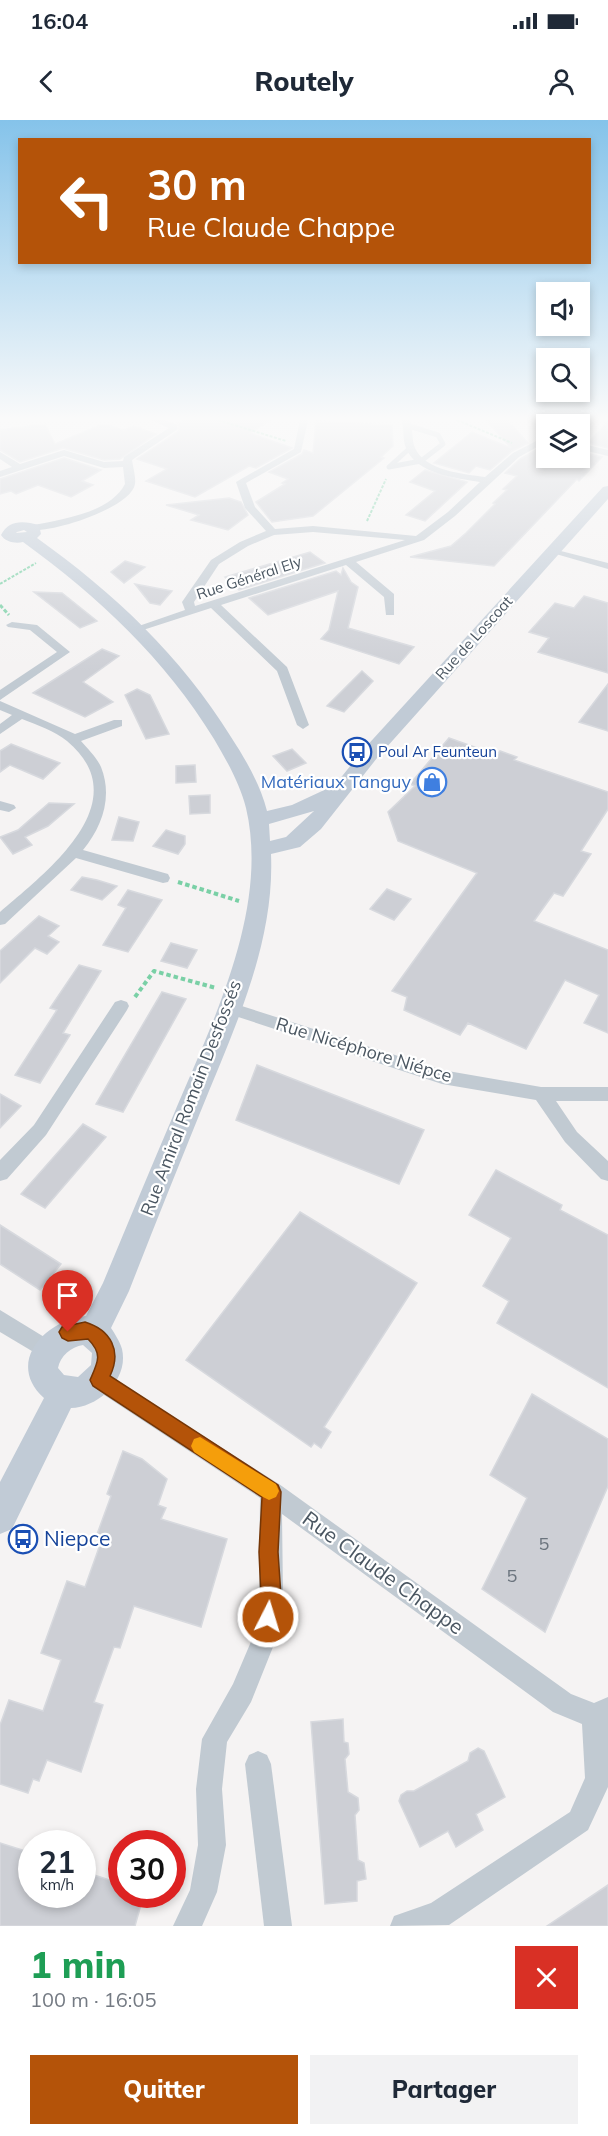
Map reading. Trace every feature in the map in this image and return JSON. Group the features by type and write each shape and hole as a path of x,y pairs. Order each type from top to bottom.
{"main road":[{"name":"Rue de Loscoat","path":"261,850 293,842 314,824 341,788 595,504"},
{"name":"Rue Amiral Romain Desfossés","path":"0,517 17,533 54,555 139,628 211,718 251,789 258,819 261,850 257,907 232,1000 110,1299 93,1332"},
{"name":"Rue de Loscoat","path":"258,819 288,814 318,802 341,788"},
{"path":"85,1330 93,1332 105,1344 108,1353 108,1362 99,1380 83,1391 63,1392 49,1383 45,1376 44,1359 53,1342 68,1332 85,1330"},
{"path":"0,1517 63,1392"}],"street":[{"path":"17,533 84,517 106,504"},
{"path":"249,504 272,532"},
{"name":"Rue Général Ely","path":"139,628 214,606 420,538 440,527 465,504"},
{"path":"191,612 188,602 215,562 244,544 272,532 313,529 420,538"},
{"path":"553,550 608,566"},
{"path":"348,561 390,596 390,613"},
{"path":"214,606 283,670 303,725"},
{"path":"0,696 64,652 33,627 12,625"},
{"path":"0,705 74,739 100,774 101,807 76,853 0,920"},
{"path":"0,730 21,714"},
{"path":"74,739 118,723"},
{"path":"76,853 163,878"},
{"name":"Rue Nicéphore Niépce","path":"232,1000 442,1077 541,1094 608,1094"},
{"path":"0,1173 40,1130 121,1006"},
{"path":"541,1094 571,1137 608,1173"},
{"path":"0,1320 47,1350"},
{"name":"Rue Claude Chappe","path":"99,1380 271,1492 562,1703 601,1713"},
{"path":"187,1926 203,1892 212,1845 209,1790 215,1739 242,1693 265,1638 271,1596 269,1552 271,1492"},
{"path":"404,1926 441,1921 470,1892 579,1821 598,1779 601,1713"},
{"path":"258,1764 278,1926"}],"path":[{"path":"362,533 374,504"},
{"path":"0,584 54,555"},
{"path":"163,878 257,907"},
{"path":"121,1006 137,996 154,971 232,1000"}],"building":[{"path":"242,504 248,515 228,530 191,520 199,515 166,505"},
{"path":"258,504 327,504 313,516 272,522"},
{"path":"419,504 443,504 425,521 406,515"},
{"path":"495,504 553,504 494,566 410,557 451,546"},
{"path":"310,552 325,563 239,590 225,577"},
{"path":"125,561 145,567 124,583 111,572"},
{"path":"343,568 351,582 358,587 348,628 414,647 399,664 321,639 329,630 338,591 268,615 249,598 336,571 341,575"},
{"path":"135,584 172,591 160,605 150,603"},
{"path":"34,592 62,593 97,621 80,628"},
{"path":"584,596 608,603 608,673 538,652 549,638 529,632 555,603 574,608"},
{"path":"102,649 119,656 83,682 113,702 85,717 33,693"},
{"path":"362,671 373,681 344,712 327,706"},
{"path":"608,684 608,731 579,722"},
{"path":"137,689 150,695 169,734 146,739 125,695"},
{"path":"449,738 497,755 500,751 517,757 514,760 608,792 608,809 581,851 591,854 563,896 554,893 534,921 608,950 608,1033 584,1023 599,995 565,980 526,1049 468,1023 460,1035 404,1010 407,997 392,991 477,873 398,841 388,812 415,786 410,784"},
{"path":"11,744 60,763 43,779 10,765 0,772 0,751"},
{"path":"292,749 306,763 287,771 273,756"},
{"path":"195,765 196,782 176,783 176,766"},
{"path":"210,795 210,813 190,814 189,796"},
{"path":"49,803 74,804 48,826 25,837 32,845 13,854 0,837 18,830"},
{"path":"119,817 139,822 133,841 112,840"},
{"path":"166,830 185,836 185,844 178,854 153,846"},
{"path":"82,877 117,886 102,900 71,890"},
{"path":"387,889 411,899 394,920 370,909"},
{"path":"128,890 162,900 128,952 103,945 126,908 118,905"},
{"path":"39,916 59,926 48,936 59,942 47,954 35,948 0,983 0,951"},
{"path":"171,943 197,950 187,968 161,961"},
{"path":"79,965 101,971 63,1033 70,1035 40,1083 15,1075 57,1010 50,1008"},
{"path":"162,992 186,999 123,1112 96,1104"},
{"path":"257,1065 424,1130 399,1184 236,1120"},
{"path":"0,1094 21,1106 0,1128"},
{"path":"83,1124 106,1137 45,1208 21,1194"},
{"path":"496,1170 562,1205 560,1210 608,1235 608,1388 497,1323 509,1301 483,1286 511,1238 469,1215"},
{"path":"300,1212 417,1283 324,1427 331,1432 321,1448 314,1443 311,1447 186,1360"},
{"path":"0,1225 61,1264 40,1290 0,1264"},
{"path":"532,1394 608,1439 608,1486 545,1632 482,1589 527,1498 490,1475"},
{"path":"123,1451 142,1459 167,1479 158,1505 166,1508 161,1519 227,1539 201,1627 134,1606 120,1648 114,1647 94,1702 103,1705 81,1772 47,1760 39,1781 33,1779 28,1793 0,1784 0,1725 9,1700 43,1711 61,1660 41,1653 67,1581 85,1587 102,1539 96,1537 111,1496 107,1494"},
{"path":"343,1719 344,1742 348,1743 349,1754 345,1759 348,1792 358,1798 359,1810 355,1815 358,1860 364,1863 366,1879 357,1881 357,1901 325,1904 311,1722"},
{"path":"478,1748 484,1751 505,1797 476,1814 483,1830 456,1847 448,1831 420,1847 399,1801 401,1795 407,1791 414,1791 468,1761 470,1753"},
{"path":"0,1843 18,1849 18,1908 96,1908 96,1876 108,1879 108,1908 140,1908 135,1926 0,1926"},
{"path":"608,1885 608,1926 547,1926"}],"slow traffic":[{"path":"200,1446 269,1491"}],"place":[{"name":"Poul Ar Feunteun","path":"357,752"},
{"name":"Matériaux Tanguy","path":"432,782"},
{"name":"Niepce","path":"23,1539"}],"route":[{"path":"68,1332 85,1330 93,1332 105,1344 108,1362 99,1380 271,1492 269,1552 271,1596 268,1617"}]}
